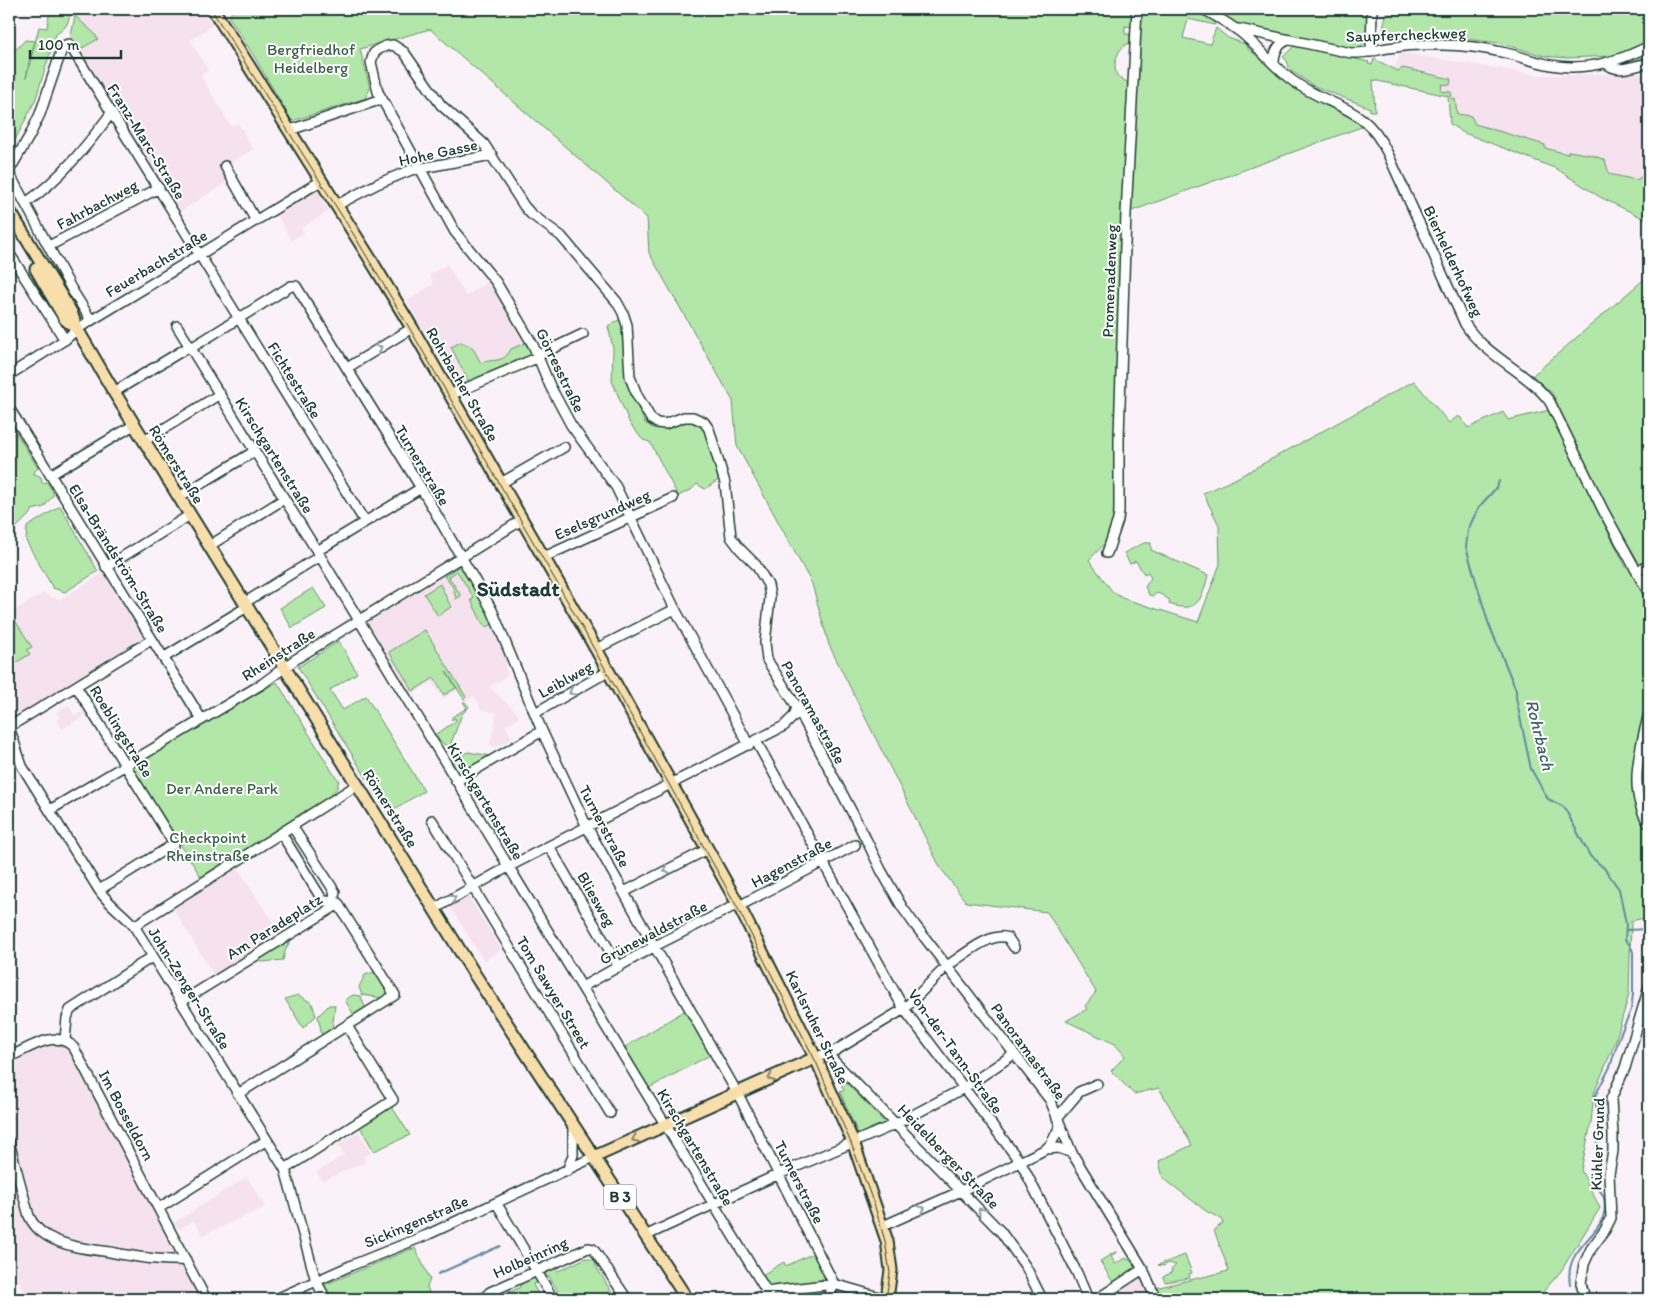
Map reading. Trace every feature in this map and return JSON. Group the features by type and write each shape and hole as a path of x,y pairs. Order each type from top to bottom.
{"main road":[{"name":"Rohrbacher Straße","path":"213,9 412,328 672,784"},
{"name":"Römerstraße","path":"9,210 71,312 77,329 134,425 434,909 687,1299"},
{"name":"Römerstraße","path":"9,223 65,319 77,329"},
{"name":"Karlsruher Straße","path":"672,784 739,905 815,1058 853,1142 882,1226 891,1270 887,1299"},
{"name":"Sickingenstraße","path":"594,1158 815,1058"}],"street":[{"name":"Promenadenweg","path":"1107,553 1119,516 1119,437 1125,231 1137,9"},
{"name":"Bierhelderhofweg","path":"1202,9 1236,29 1274,64 1304,88 1356,113 1379,136 1465,324 1479,340 1534,384 1550,402 1596,496 1649,594"},
{"path":"1371,52 1372,9"},
{"name":"Saupfercheckweg","path":"1236,29 1351,53 1420,45 1457,45 1485,48 1557,66 1578,67 1606,63 1649,46"},
{"path":"1274,64 1276,49 1288,40"},
{"name":"Franz-Marc-Straße","path":"9,172 40,114 62,49 65,45 69,44 199,254"},
{"name":"Panoramastraße","path":"382,100 378,92 371,62 374,53 379,49 393,45 404,52 441,105 477,137 492,155 524,206 531,214 561,236 620,307 627,325 630,377 637,395 651,419 657,423 666,424 693,417 704,422 709,429 725,483 731,537 756,565 768,585 770,597 765,643 768,660 808,728 892,891 944,969 1050,1100 1072,1153 1143,1269 1156,1299"},
{"name":"Saupfercheckweg","path":"1606,63 1610,67 1617,69 1649,63"},
{"path":"290,130 382,100"},
{"name":"Görresstraße","path":"382,100 455,232 496,282 539,356 550,386 571,425 610,477 675,609 753,743"},
{"path":"26,203 64,172 112,112"},
{"name":"Hohe Gasse","path":"337,205 396,176 419,168 492,155"},
{"path":"225,166 256,221"},
{"path":"9,172 72,290 92,320"},
{"name":"Feuerbachstraße","path":"9,375 65,340 77,329 322,181"},
{"name":"Fahrbachweg","path":"50,246 159,188"},
{"path":"9,253 65,340"},
{"name":"Fichtestraße","path":"199,254 365,522"},
{"name":"Turnerstraße","path":"239,319 295,285 421,488 492,610 542,731 587,827 738,1094 834,1284"},
{"path":"114,392 239,319"},
{"name":"Kirschgartenstraße","path":"177,326 319,554 767,1292"},
{"path":"347,368 412,328"},
{"path":"450,395 539,356 583,334"},
{"path":"144,441 220,394"},
{"name":"Elsa-Brändström-Straße","path":"9,408 202,720"},
{"name":"Elsa-Brändström-Straße","path":"50,475 134,425"},
{"path":"501,483 564,447"},
{"path":"178,497 255,451"},
{"name":"Elsa-Brändström-Straße","path":"163,658 246,605 365,522 421,488"},
{"name":"Eselsgrundweg","path":"544,557 673,498"},
{"path":"209,546 284,500"},
{"path":"106,567 190,515"},
{"name":"Rheinstraße","path":"50,810 202,720 285,668 296,659 522,520"},
{"path":"1637,571 1649,565"},
{"path":"596,649 675,609"},
{"path":"9,727 151,640"},
{"name":"Leiblweg","path":"535,713 609,671"},
{"name":"Roeblingstraße","path":"76,686 174,844 99,890"},
{"path":"434,909 508,867 784,726 794,716 796,707"},
{"path":"1649,713 1640,753 1636,787 1639,804 1649,824"},
{"path":"784,726 798,725 808,728"},
{"name":"John-Zenger-Straße","path":"9,727 22,766 99,890 134,926 285,1169 316,1281 326,1299"},
{"path":"456,780 542,731"},
{"name":"Von-der-Tann-Straße","path":"753,743 823,862 904,1009 1021,1162 1077,1273 1088,1299"},
{"path":"134,926 357,785"},
{"name":"Tom Sawyer Street","path":"432,820 610,1113"},
{"path":"281,833 323,901 336,902 335,892 292,826"},
{"name":"Hagenstraße","path":"739,905 855,845"},
{"name":"Bliesweg","path":"549,846 619,967"},
{"path":"624,892 708,848"},
{"name":"Am Paradeplatz","path":"181,1002 336,902 395,995 238,1094"},
{"name":"Grünewaldstraße","path":"582,987 655,946 739,905"},
{"path":"815,1058 828,1055 904,1009 944,969 975,948 998,937 1008,938 1014,947"},
{"path":"9,1057 50,1039 66,1040 67,1018 70,1010 152,956"},
{"name":"Kühler Grund","path":"1585,1299 1581,1283 1584,1264 1591,1249 1608,1226 1611,1218 1609,1174 1613,1151 1611,1099 1627,1061 1649,987"},
{"path":"285,1169 393,1100 347,1026"},
{"name":"Im Bosseldorn","path":"66,1040 77,1053 206,1299"},
{"path":"645,1236 779,1174 896,1124 964,1088 1014,1054"},
{"name":"Heidelberger Straße","path":"828,1055 1010,1242 1026,1267 1042,1299"},
{"path":"882,1226 961,1192 1046,1149 1051,1144 1058,1122 1079,1092 1096,1084"},
{"path":"567,1170 573,1155 573,1126"},
{"path":"158,1208 267,1140"},
{"path":"9,1142 29,1216 34,1225 44,1234 78,1247 167,1261 186,1260"},
{"path":"1046,1149 1058,1148 1072,1153"},
{"name":"Sickingenstraße","path":"276,1299 350,1266 427,1236 594,1158"},
{"path":"496,1204 553,1299"},
{"name":"Holbeinring","path":"483,1299 490,1292 585,1249 593,1249 627,1299"},
{"path":"1097,1299 1143,1269"},
{"path":"828,1299 834,1284"},
{"path":"752,1299 767,1292 834,1284 887,1299"}],"shaded area":[{"path":"76,9 202,9 213,25 190,40 208,70 201,76 231,126 238,123 253,149 223,168 230,180 178,213 70,40"},
{"path":"1401,53 1538,75 1647,74 1649,71 1649,211 1449,112 1448,96 1373,80 1374,59 1395,68"},
{"path":"317,190 329,211 301,228 304,233 291,240 277,215"},
{"path":"447,264 466,296 489,281 534,356 456,388 407,301 434,284 429,275"},
{"path":"458,567 493,624 508,659 505,668 508,675 489,687 519,717 505,726 512,738 497,747 490,745 497,713 480,709 479,703 474,696 465,702 457,690 443,699 432,682 411,695 367,623"},
{"path":"105,572 145,636 9,720 9,614 43,593 59,600"},
{"path":"68,705 75,716 84,711 86,715 62,729 57,720 60,718 56,712"},
{"path":"237,867 281,935 215,977 173,908"},
{"path":"468,896 502,950 484,961 450,906"},
{"path":"56,1035 68,1038 141,1165 212,1299 28,1299 9,1259 9,1047 12,1052"},
{"path":"359,1132 371,1153 364,1156 365,1162 322,1181 317,1172 344,1155 338,1144"},
{"path":"247,1177 265,1207 203,1235 194,1221 179,1229 174,1223"},
{"path":"1141,1277 1152,1299 1106,1299"}],"green space":[{"path":"50,9 71,9 67,24 56,34 35,101 9,152 9,91 13,98 14,88 9,79 9,57 25,40 35,41 26,78 39,27 47,28"},
{"name":"Bergfriedhof Heidelberg","path":"233,9 1133,9 1131,13 1132,27 1125,26 1125,34 1130,34 1130,43 1122,48 1115,62 1116,73 1118,77 1127,82 1128,91 1118,438 1113,526 1107,541 1089,560 1112,591 1122,598 1198,622 1220,564 1219,525 1203,493 1235,479 1414,381 1449,423 1458,416 1468,428 1503,412 1508,420 1550,410 1626,567 1638,561 1604,503 1552,393 1532,376 1649,275 1649,917 1631,921 1629,994 1615,1043 1594,1093 1591,1123 1581,1170 1600,1208 1561,1271 1537,1299 1161,1299 1155,1288 1229,1271 1214,1230 1223,1223 1221,1219 1206,1211 1163,1178 1159,1161 1192,1145 1159,1088 1134,1094 1111,1071 1125,1056 1115,1044 1066,1021 1087,1009 1085,1006 1096,992 1047,912 966,902 940,867 829,645 812,584 737,446 733,401 649,253 647,218 430,29 360,49 370,88 366,98 292,121 229,17"},
{"path":"1140,9 1198,9 1214,19 1215,25 1188,19 1183,38 1210,44 1216,28 1228,38 1245,44 1249,50 1260,57 1293,88 1342,110 1364,126 1129,212"},
{"path":"1208,9 1370,9 1369,29 1363,45 1350,49 1238,25"},
{"path":"1387,9 1649,9 1649,57 1621,63 1611,56 1567,58 1544,56 1500,43 1465,39 1398,40 1382,35"},
{"path":"75,16 98,39 79,50 71,36"},
{"path":"1295,45 1369,62 1368,64 1372,65 1374,59 1398,71 1403,68 1451,79 1450,85 1442,84 1441,91 1451,92 1452,99 1455,99 1457,114 1471,116 1475,124 1545,145 1545,148 1567,154 1569,151 1592,155 1605,160 1609,174 1636,180 1641,177 1649,181 1649,221 1600,197 1557,169 1462,132 1450,124 1448,96 1373,80 1375,111 1370,111 1370,108 1314,86 1290,70 1287,61 1283,57"},
{"path":"622,318 625,334 627,385 645,423 653,428 693,421 705,429 720,479 705,489 697,484 691,490 678,496 650,442 643,440 630,424 612,381 613,348 608,326"},
{"path":"461,342 472,347 481,363 501,359 511,349 525,343 533,355 469,382 451,347"},
{"path":"9,427 13,434 16,433 38,468 33,473 41,477 42,483 47,482 54,494 44,507 32,510 9,535"},
{"path":"60,506 98,571 65,592 53,588 26,541 27,527"},
{"path":"1144,543 1151,543 1151,550 1208,575 1197,603 1192,606 1178,607 1169,604 1170,600 1157,593 1153,596 1149,595 1145,587 1151,578 1148,572 1144,574 1136,561 1130,564 1124,553"},
{"path":"458,567 464,568 493,624 484,626 471,600 474,598 457,571 449,577 461,596 456,599 453,587 444,576"},
{"path":"440,584 451,607 438,616 424,594"},
{"path":"313,588 326,608 292,628 280,608"},
{"path":"14,619 32,647 27,650 30,654 12,665 15,671 12,672 15,677 9,681 9,655"},
{"path":"425,630 466,697 464,699 446,671 456,688 444,695 434,678 413,691 389,652"},
{"path":"339,641 357,673 330,690 343,710 366,696 424,791 388,813 298,667"},
{"name":"Der Andere Park","path":"277,682 339,780 337,788 329,797 201,877 132,767"},
{"path":"463,702 469,707 462,714 450,746 446,745 439,741 435,735 456,721 455,718 452,720 452,717 467,708"},
{"path":"468,752 491,756 459,773 452,762"},
{"path":"293,936 285,951 283,960 261,962 260,958"},
{"path":"377,971 389,994 383,998 362,995 359,987 365,975"},
{"path":"298,995 312,1003 316,1016 303,1028 285,999"},
{"path":"353,995 361,996 366,1010 355,1017 345,1000"},
{"path":"329,1005 335,1005 332,1031 322,1035 318,1016"},
{"path":"686,1010 712,1054 649,1088 625,1047"},
{"path":"838,1074 885,1123 858,1134 840,1092 844,1090 836,1075"},
{"path":"392,1107 410,1135 374,1151 360,1127"},
{"path":"415,1248 430,1279 427,1287 432,1299 332,1299 324,1285 412,1250"},
{"path":"1117,1251 1111,1256 1115,1264 1126,1258 1128,1260 1131,1258 1137,1268 1114,1284 1100,1261"},
{"path":"814,1253 824,1275 822,1280 769,1288 762,1275 784,1262 786,1266"},
{"path":"594,1255 597,1259 595,1265 616,1299 562,1299 549,1276 544,1278 543,1276 544,1272 553,1268 558,1271 586,1258 593,1260"},
{"path":"1185,1255 1192,1273 1189,1274 1190,1278 1165,1282 1163,1277 1172,1272 1171,1270 1176,1265 1169,1263 1163,1266 1158,1265"},
{"path":"532,1276 538,1281 533,1285 541,1299 494,1299 519,1288 523,1280"}],"waterway":[{"name":"Rohrbach","path":"1499,481 1497,487 1479,507 1468,530 1466,547 1488,622 1516,690 1531,769 1548,799 1564,807 1590,856 1604,868 1619,889 1626,924 1625,940 1633,952 1631,1010 1620,1035 1610,1067 1595,1096 1600,1135 1596,1150"},
{"path":"1627,930 1649,929"},
{"name":"Rohrbach","path":"1570,1284 1570,1270 1573,1258 1595,1231 1605,1211 1604,1198 1590,1175 1591,1168"},
{"path":"438,1274 500,1246"}],"tram line":[{"path":"211,9 354,235 410,329 568,602 736,905 817,1064 851,1143 875,1207 885,1241 890,1273 886,1299"}],"district":[{"name":"Südstadt","path":"518,589"}],"park label":[{"name":"Checkpoint Rheinstraße","path":"208,846"}]}
